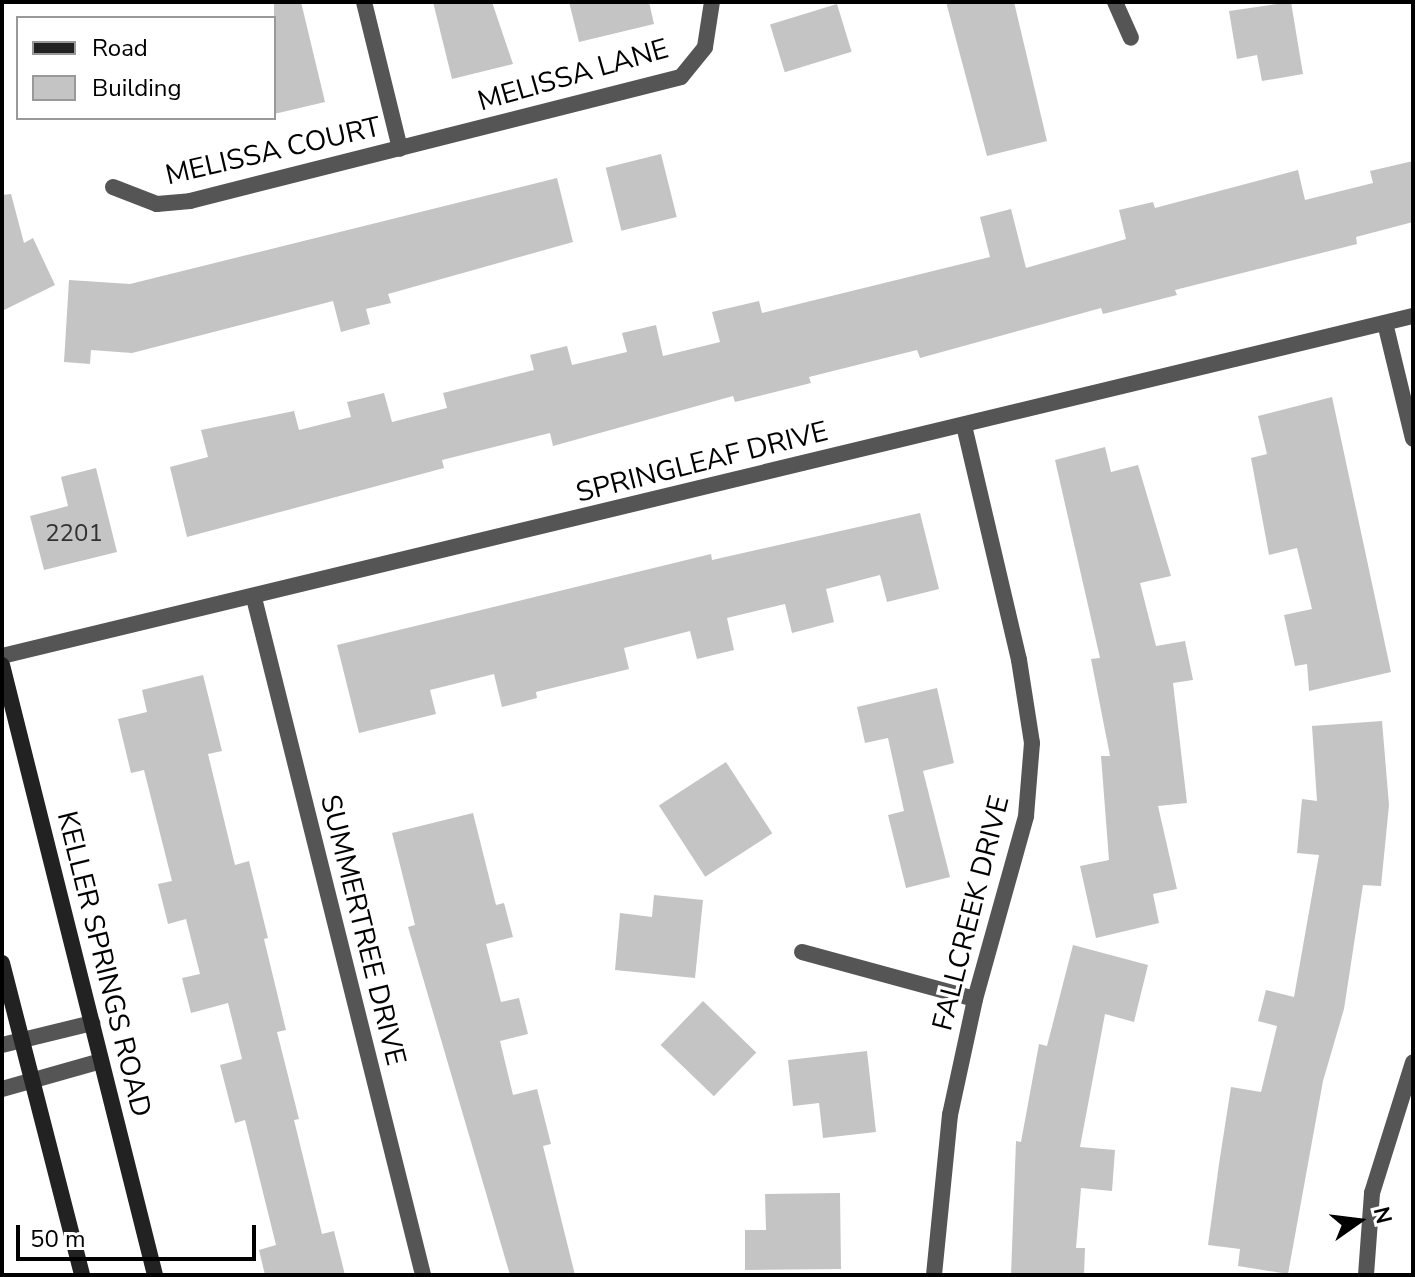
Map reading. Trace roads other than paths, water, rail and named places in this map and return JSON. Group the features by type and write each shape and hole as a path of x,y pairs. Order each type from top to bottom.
{"main road":[{"name":"KELLER SPRINGS ROAD","path":"2,665 155,1275"},
{"path":"2,963 82,1275"}],"street":[{"path":"364,2 400,149"},
{"name":"MELISSA LANE","path":"400,149 681,77 705,47 712,2"},
{"path":"1115,2 1131,38"},
{"name":"MELISSA COURT","path":"113,187 157,204 190,201 400,149"},
{"name":"SPRINGLEAF DRIVE","path":"2,656 254,598 1413,316"},
{"path":"1385,323 1413,439"},
{"name":"FALLCREEK DRIVE","path":"934,1275 950,1115 975,999 1026,816 1032,743 1019,660 964,425"},
{"name":"SUMMERTREE DRIVE","path":"254,598 423,1275"},
{"path":"802,952 975,999"},
{"path":"2,1045 92,1023"},
{"path":"2,1089 101,1061"},
{"path":"1366,1275 1372,1193 1413,1062"}]}
